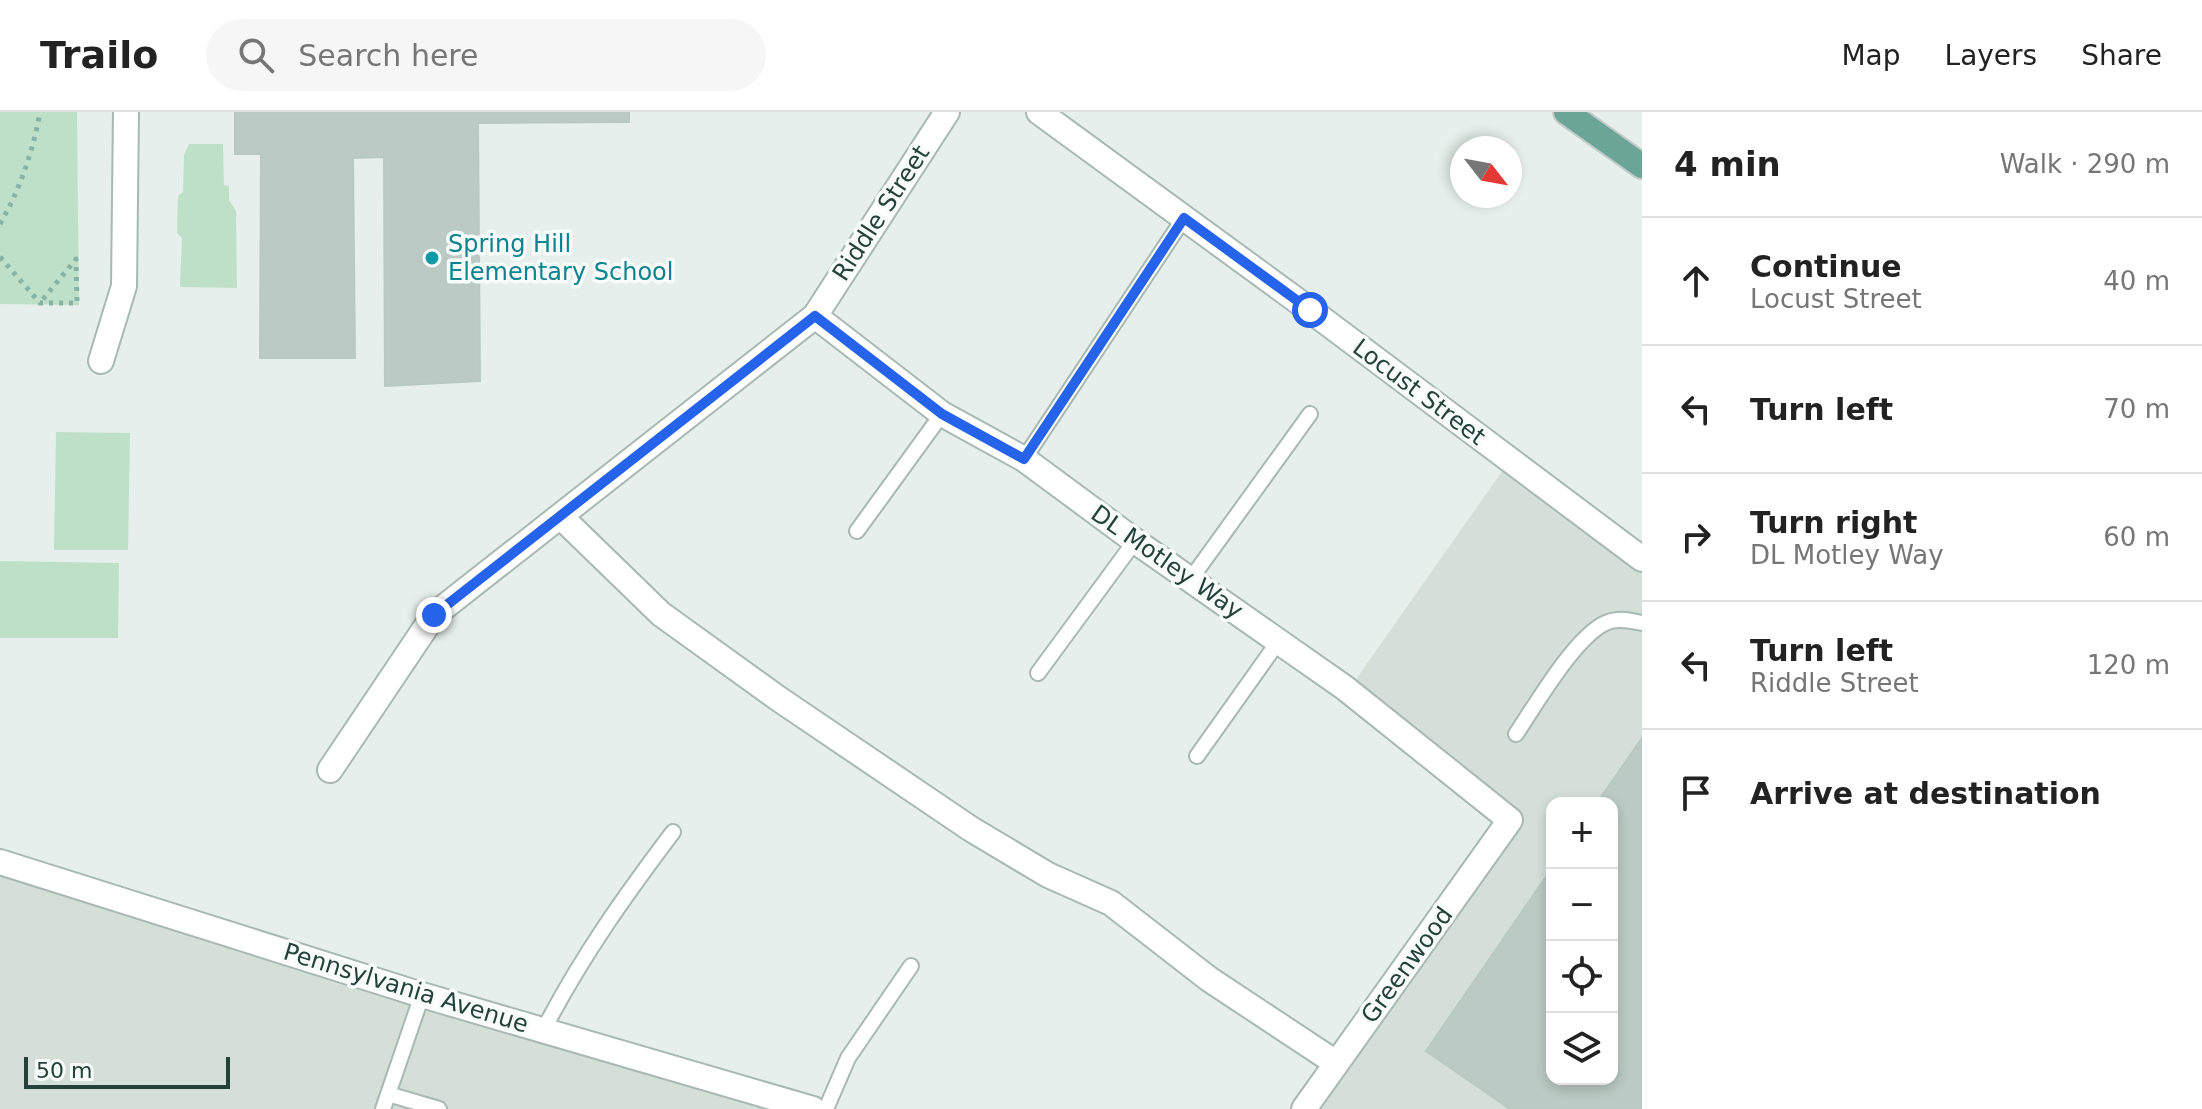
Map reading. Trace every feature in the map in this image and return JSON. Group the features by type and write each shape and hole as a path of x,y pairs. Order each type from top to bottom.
{"main road":[{"path":"1566,112 1642,166"},
{"path":"1616,147 1642,154"}],"street":[{"path":"101,361 124,286 126,112"},
{"name":"Riddle Street","path":"330,770 434,615 815,316 947,112"},
{"name":"Locust Street","path":"1039,112 1642,559"},
{"name":"DL Motley Way","path":"815,316 942,414 1024,459 1345,688 1510,820"},
{"path":"561,517 661,614 779,699 971,829 1048,875 1111,903 1209,979 1336,1063"},
{"name":"Greenwood","path":"1311,1107 1336,1063 1510,820"},
{"name":"Pennsylvania Avenue","path":"0,862 422,995 813,1109"}],"lane":[{"path":"1024,459 1184,218"},
{"path":"857,531 942,414"},
{"path":"1190,580 1310,414"},
{"path":"1038,673 1135,541"},
{"path":"1516,734 1579,643 1596,628 1612,620 1642,623"},
{"path":"1197,756 1278,642"},
{"path":"544,1029 567,983 610,914 673,832"},
{"path":"826,1109 848,1058 911,966"},
{"path":"383,1109 422,995"},
{"path":"388,1094 439,1109"}],"path":[{"path":"0,224 13,202 34,148 40,112"},
{"path":"0,257 40,303 77,303 76,259 40,303"}],"shaded area":[{"path":"1510,460 1642,559 1642,1109 1306,1109 1510,820 1340,702"},
{"path":"0,862 817,1109 0,1109"}],"green space":[{"path":"0,112 77,112 79,305 0,304"},
{"path":"189,144 223,144 224,185 229,186 229,200 236,211 237,288 180,287 182,238 177,233 178,196 183,192 184,155"},
{"path":"56,432 130,433 128,550 54,550"},
{"path":"0,561 119,563 118,638 0,638"}],"building":[{"name":"Spring Hill Elementary School","path":"235,112 629,112 629,122 478,123 480,381 385,386 384,157 353,158 355,358 260,358 261,154 235,154"},
{"path":"1642,738 1642,1109 1510,1109 1426,1051 1546,877 1546,1085 1618,1085 1618,797 1601,797"}],"place":[{"name":"Spring Hill Elementary School","path":"432,258"}],"route":[{"path":"434,615 815,316 942,414 1024,459 1184,218 1310,310"}]}
